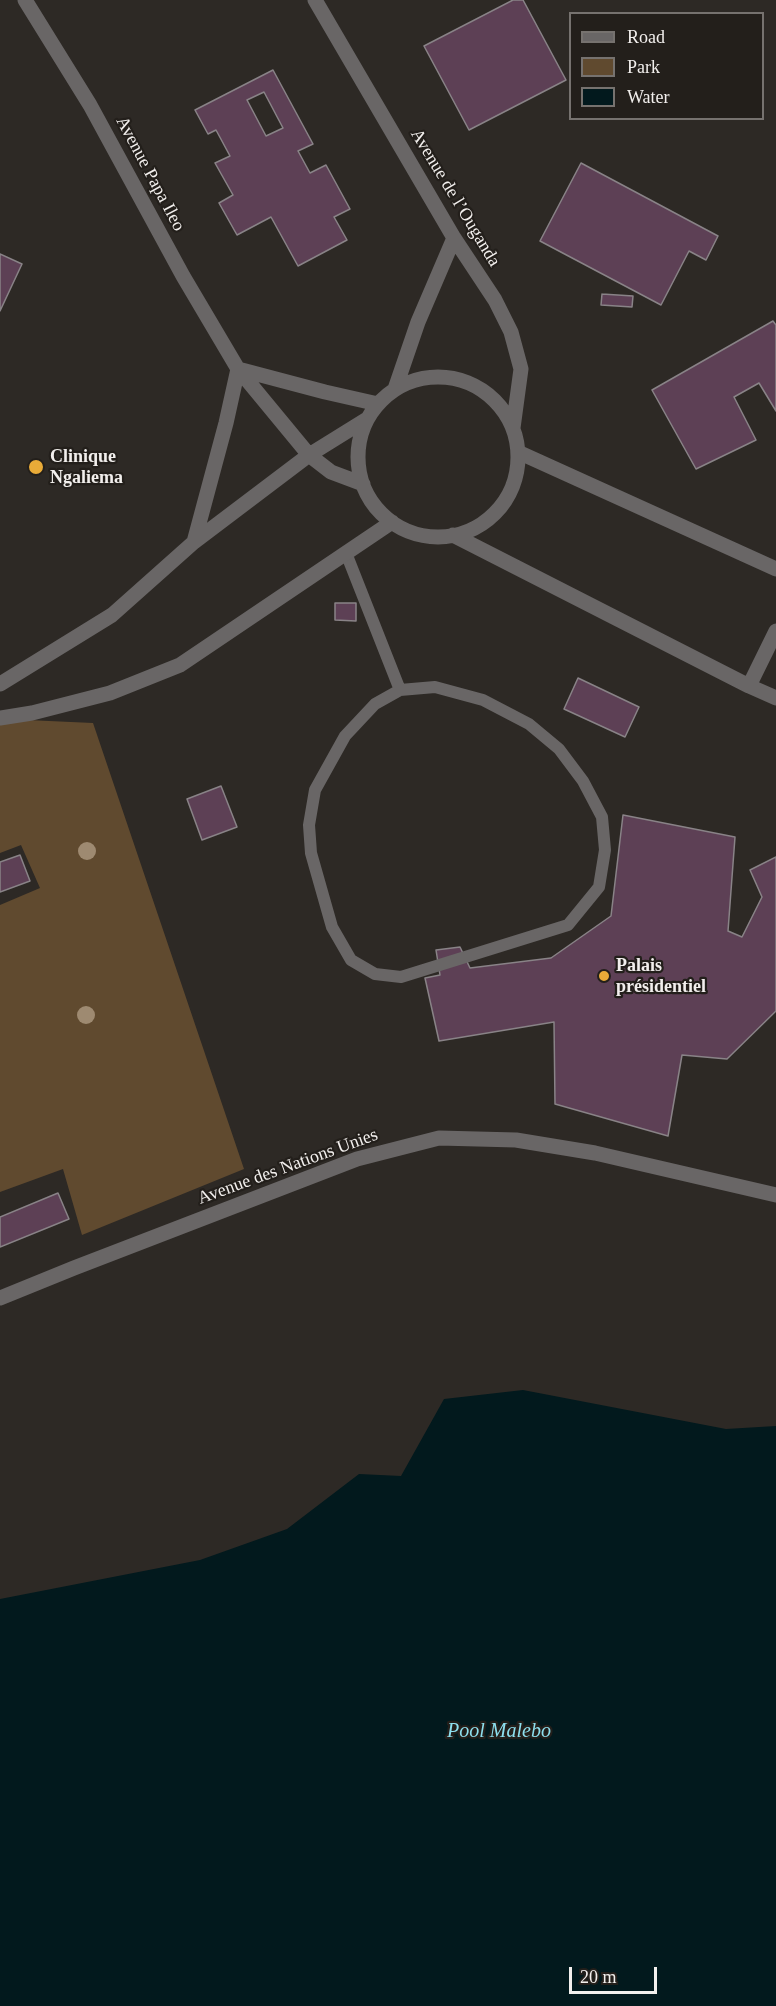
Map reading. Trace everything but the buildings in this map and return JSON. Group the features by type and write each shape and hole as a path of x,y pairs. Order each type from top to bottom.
{"street":[{"name":"Avenue Papa Ileo","path":"25,0 90,105 183,276 238,369 309,455 331,472 363,484"},
{"name":"Avenue de l’Ouganda","path":"315,0 454,238 495,300 511,332 521,369 513,428"},
{"path":"395,389 418,322 454,238"},
{"path":"194,542 238,369 378,404"},
{"path":"439,377 462,381 483,391 501,407 513,428 518,452 517,471 511,489 501,506 488,519 472,529 453,535 432,536 411,532 392,522 380,511 363,484 358,452 367,419 378,404 395,389 416,380 439,377"},
{"path":"0,684 112,615 194,542 309,455 367,419"},
{"path":"518,452 776,569"},
{"path":"0,718 32,713 110,693 180,665 392,522"},
{"path":"453,535 776,698"},
{"path":"749,686 776,631"},
{"name":"Avenue des Nations Unies","path":"0,1298 357,1160 439,1138 516,1140 584,1151 776,1195"}],"lane":[{"path":"346,553 400,690"},
{"path":"435,687 483,700 529,724 559,749 583,781 602,817 605,850 599,887 568,925 401,977 375,974 351,960 332,927 311,853 309,825 315,790 345,736 375,704 400,690 435,687"}],"green space":[{"path":"5,719 93,723 244,1169 82,1235 63,1169 0,1192 0,905 40,888 21,845 0,853 0,721"}],"water":[{"name":"Pool Malebo","path":"523,1390 726,1429 776,1426 776,2006 0,2006 0,1599 200,1560 287,1529 359,1474 401,1476 444,1399"}],"place":[{"name":"Clinique Ngaliema","path":"36,467"},
{"name":"Palais présidentiel","path":"604,976"}]}
